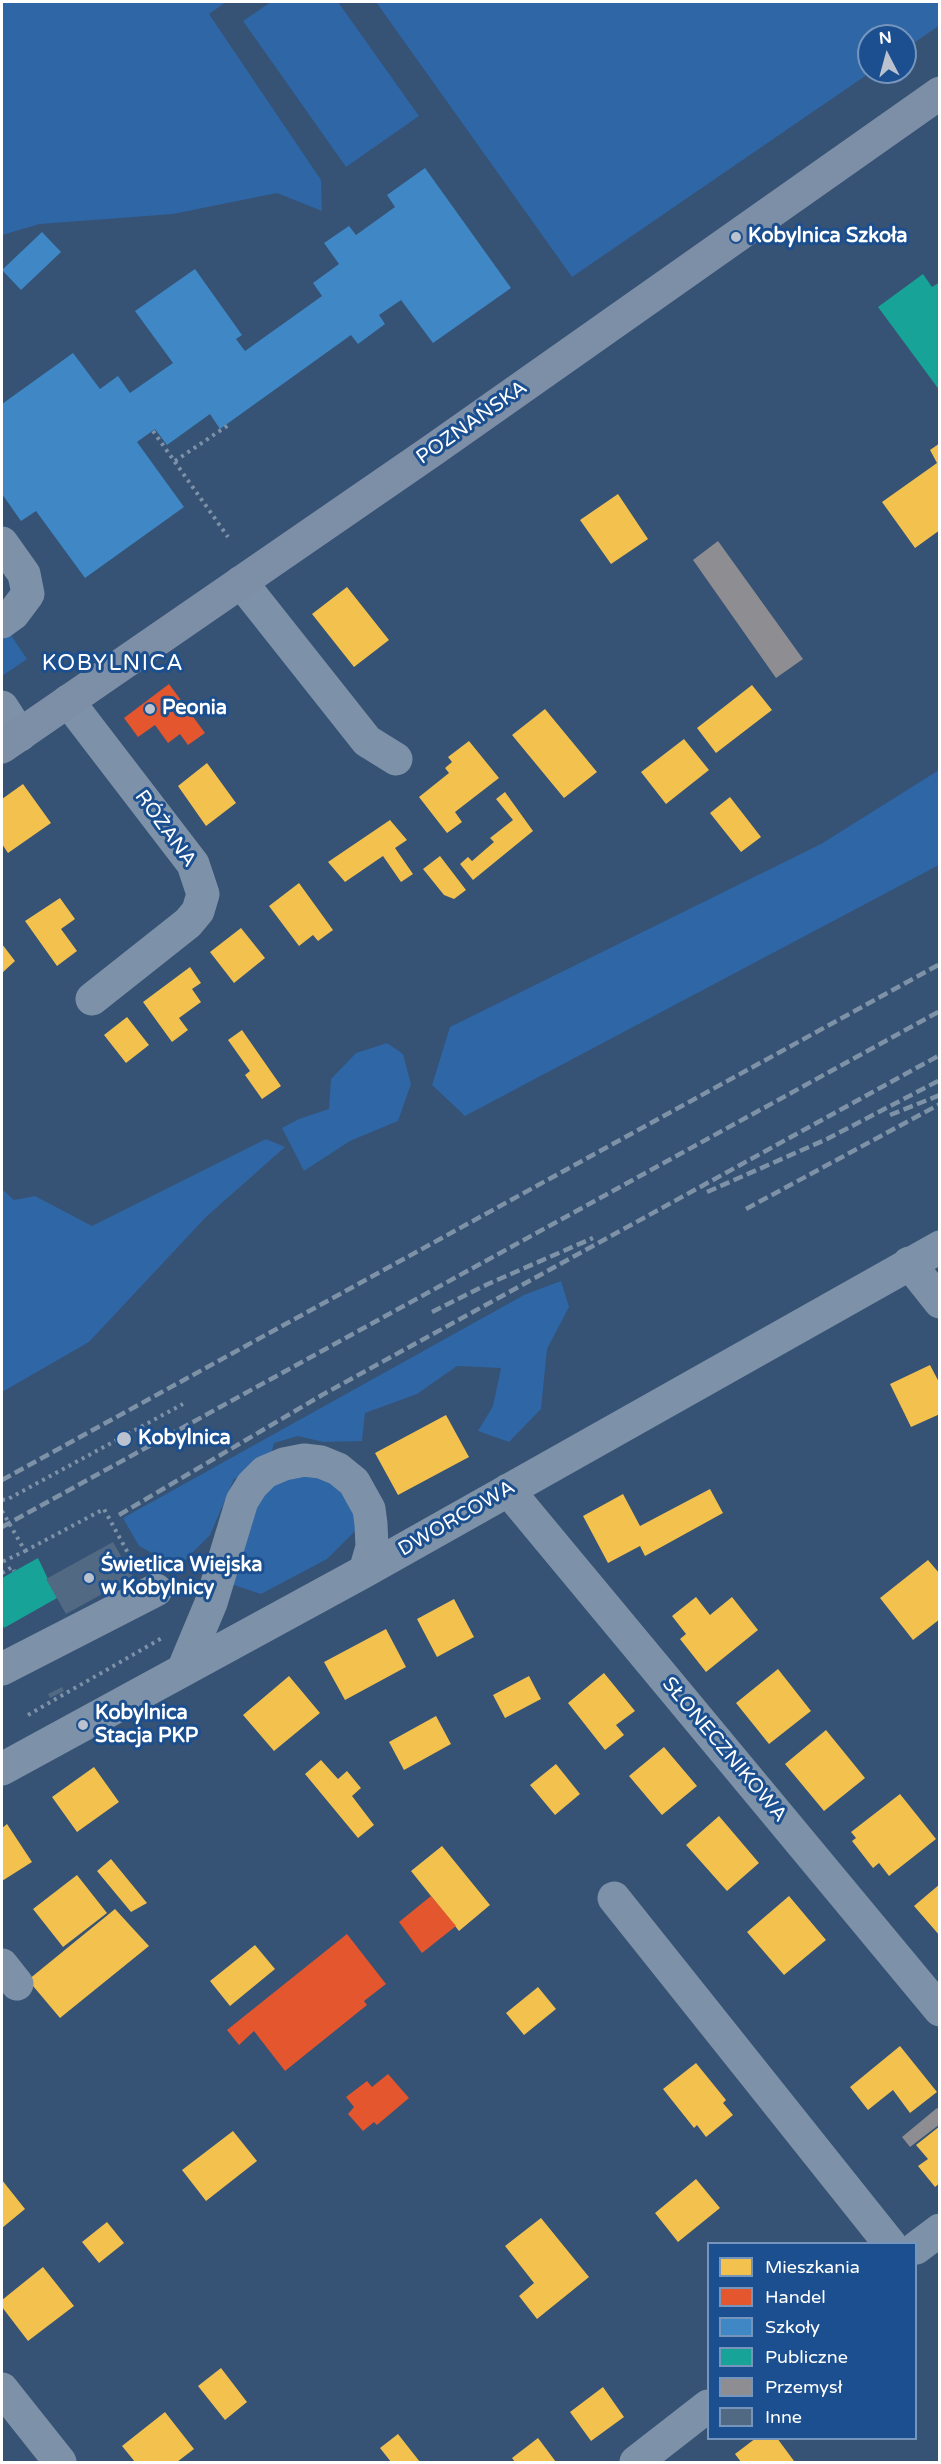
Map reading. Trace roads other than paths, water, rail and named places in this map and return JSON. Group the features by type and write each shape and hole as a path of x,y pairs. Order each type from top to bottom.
{"main road":[{"name":"POZNAŃSKA","path":"11,741 433,450 939,93"}],"street":[{"path":"2,543 24,574 28,594 13,614 2,622"},
{"path":"242,582 367,741 396,759"},
{"name":"RÓŻANA","path":"68,701 193,864 203,894 198,911 188,923 92,999"},
{"path":"2,707 11,741"},
{"name":"DWORCOWA","path":"2,1769 365,1571 939,1247"},
{"path":"909,1263 939,1302"},
{"path":"183,1670 211,1603 242,1501 252,1485 265,1472 284,1464 304,1460 321,1462 338,1469 354,1482 369,1509 372,1547 365,1571"},
{"name":"SŁONECZNIKOWA","path":"508,1490 939,2010"},
{"path":"2,1669 153,1592"},
{"path":"614,1898 888,2242"},
{"path":"917,2246 939,2230"},
{"path":"2,2389 60,2463"},
{"path":"636,2463 707,2407"}],"railway":[{"path":"2,1480 940,964"},
{"path":"2,1527 940,1011"},
{"path":"119,1515 322,1395 940,1055"},
{"path":"707,1192 827,1139 940,1080"},
{"path":"890,1115 940,1095"},
{"path":"746,1209 940,1104"},
{"path":"432,1312 488,1284 593,1238"}],"place":[{"name":"Kobylnica Szkoła","path":"736,237"},
{"name":"Peonia","path":"150,709"},
{"name":"Kobylnica","path":"124,1439"},
{"name":"Świetlica Wiejska w Kobylnicy","path":"89,1578"},
{"name":"Kobylnica Stacja PKP","path":"83,1725"}],"district":[{"name":"KOBYLNICA","path":"113,664"}]}
